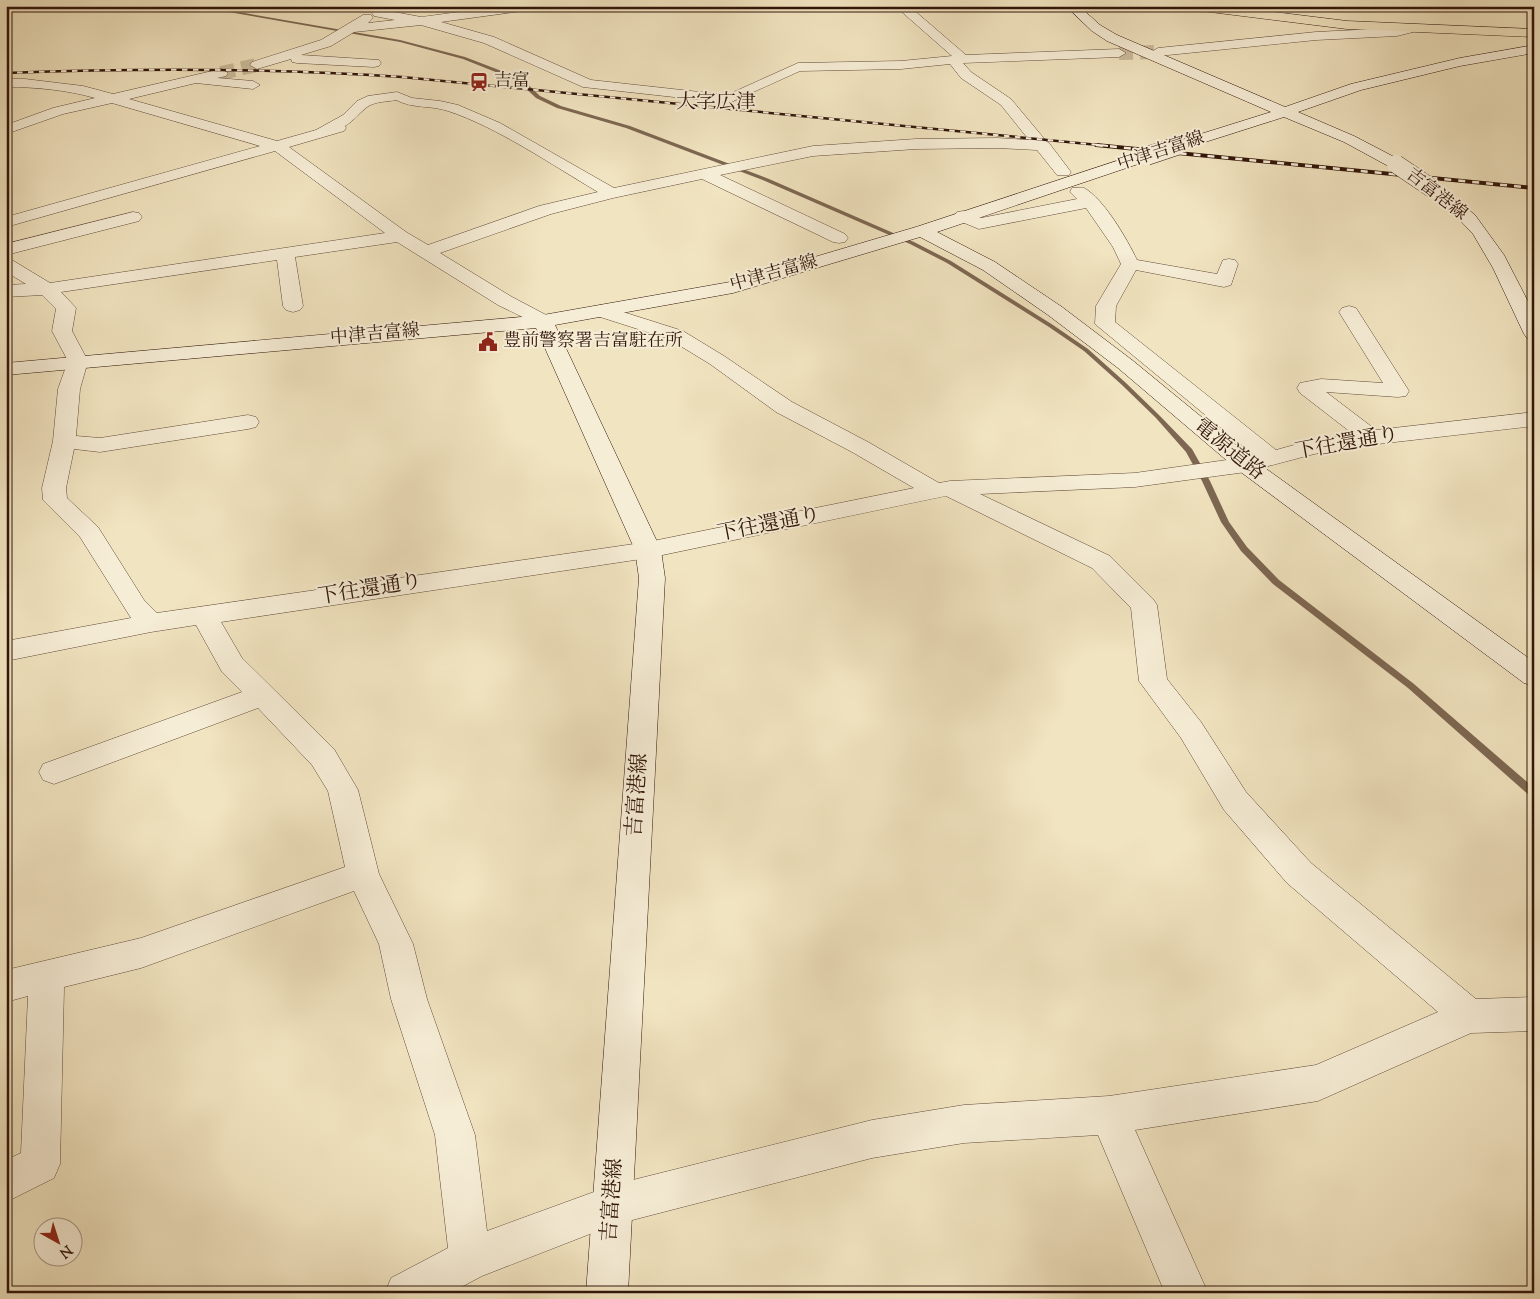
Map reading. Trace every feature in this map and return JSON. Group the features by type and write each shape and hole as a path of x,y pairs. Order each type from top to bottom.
{"main road":[{"path":"1194,6 1288,19 1409,29 1518,32"}],"street":[{"path":"6,7 12,6"},
{"path":"257,65 326,43 352,28 376,10 430,16 505,6"},
{"path":"352,28 504,12 529,6"},
{"path":"901,6 942,41 958,60 966,75 1006,102 1044,146 1063,172"},
{"path":"1072,6 1096,28 1112,38 1285,112"},
{"path":"376,10 422,20 488,40 588,84 729,99 798,67 901,65 958,60 1119,53"},
{"path":"1158,52 1316,36 1397,32 1409,29"},
{"path":"1518,32 1534,34"},
{"path":"942,41 959,40"},
{"name":"中津吉富線","path":"6,369 78,361 543,321 733,287 922,231 1366,85 1460,62 1534,49"},
{"path":"280,59 374,63"},
{"path":"6,130 58,110 221,73"},
{"path":"189,80 253,85"},
{"path":"6,83 54,86 116,98 278,146 400,236 505,301 543,321"},
{"path":"321,134 348,118 362,104 373,99 397,96 406,99 408,102 427,103 453,108 495,126 612,193"},
{"path":"383,113 401,107 408,102"},
{"name":"吉富港線","path":"1285,112 1350,139 1396,164 1456,206 1479,231 1500,264 1534,334"},
{"path":"6,222 321,134 365,119"},
{"path":"426,252 545,210 612,193 813,151 916,144 997,143 1044,146"},
{"path":"704,174 838,238"},
{"path":"964,216 979,224 1084,197 1096,208 1122,247 1130,264"},
{"path":"6,232 109,204"},
{"path":"6,250 133,217"},
{"name":"電源道路","path":"922,231 989,266 1055,311 1125,364 1246,465 1534,676"},
{"path":"6,291 47,289 400,236"},
{"path":"285,253 294,306"},
{"path":"6,264 47,289 66,308 62,332 78,361 69,389 64,441 54,488 55,500 89,532 135,606 151,623"},
{"path":"1130,264 1224,281 1229,264"},
{"path":"1130,264 1106,306 1105,324 1272,458"},
{"path":"601,312 676,336 717,360 784,407 942,490 1101,562 1144,605 1153,680 1191,730 1235,801 1299,873 1469,1016"},
{"path":"1349,312 1398,391 1321,385 1308,388 1372,438"},
{"name":"吉富港線","path":"543,321 648,550 652,578 607,1293"},
{"name":"下往還通り","path":"6,651 151,623 648,550 942,490 1135,480 1246,465 1312,447 1534,419"},
{"path":"64,441 100,445 248,422"},
{"path":"204,615 232,665 323,757 343,790 363,874 396,944 409,999 455,1135 470,1259"},
{"path":"54,772 263,695"},
{"path":"6,986 141,953 363,874"},
{"path":"6,1182 40,1164 47,976"},
{"path":"406,1293 470,1259 613,1205 872,1139 964,1124 1109,1115 1318,1084 1469,1016 1534,1014"},
{"path":"1109,1115 1187,1293"}],"waterway":[{"path":"196,6 400,41 464,58 520,80 538,97 559,107 628,127 767,180 912,243 949,262 1086,350 1124,384 1189,451 1206,481 1225,522 1244,549 1276,582 1411,686 1534,794"}],"tunnel":[{"path":"1119,53 1158,52"},
{"path":"221,73 257,65"}],"railway":[{"path":"6,73 204,70 402,77 1109,146"},
{"path":"1096,145 1534,188"}],"place":[{"name":"吉富","path":"479,82"},
{"name":"豊前警察署吉富駐在所","path":"488,342"}],"district":[{"name":"大字広津","path":"716,103"}]}
